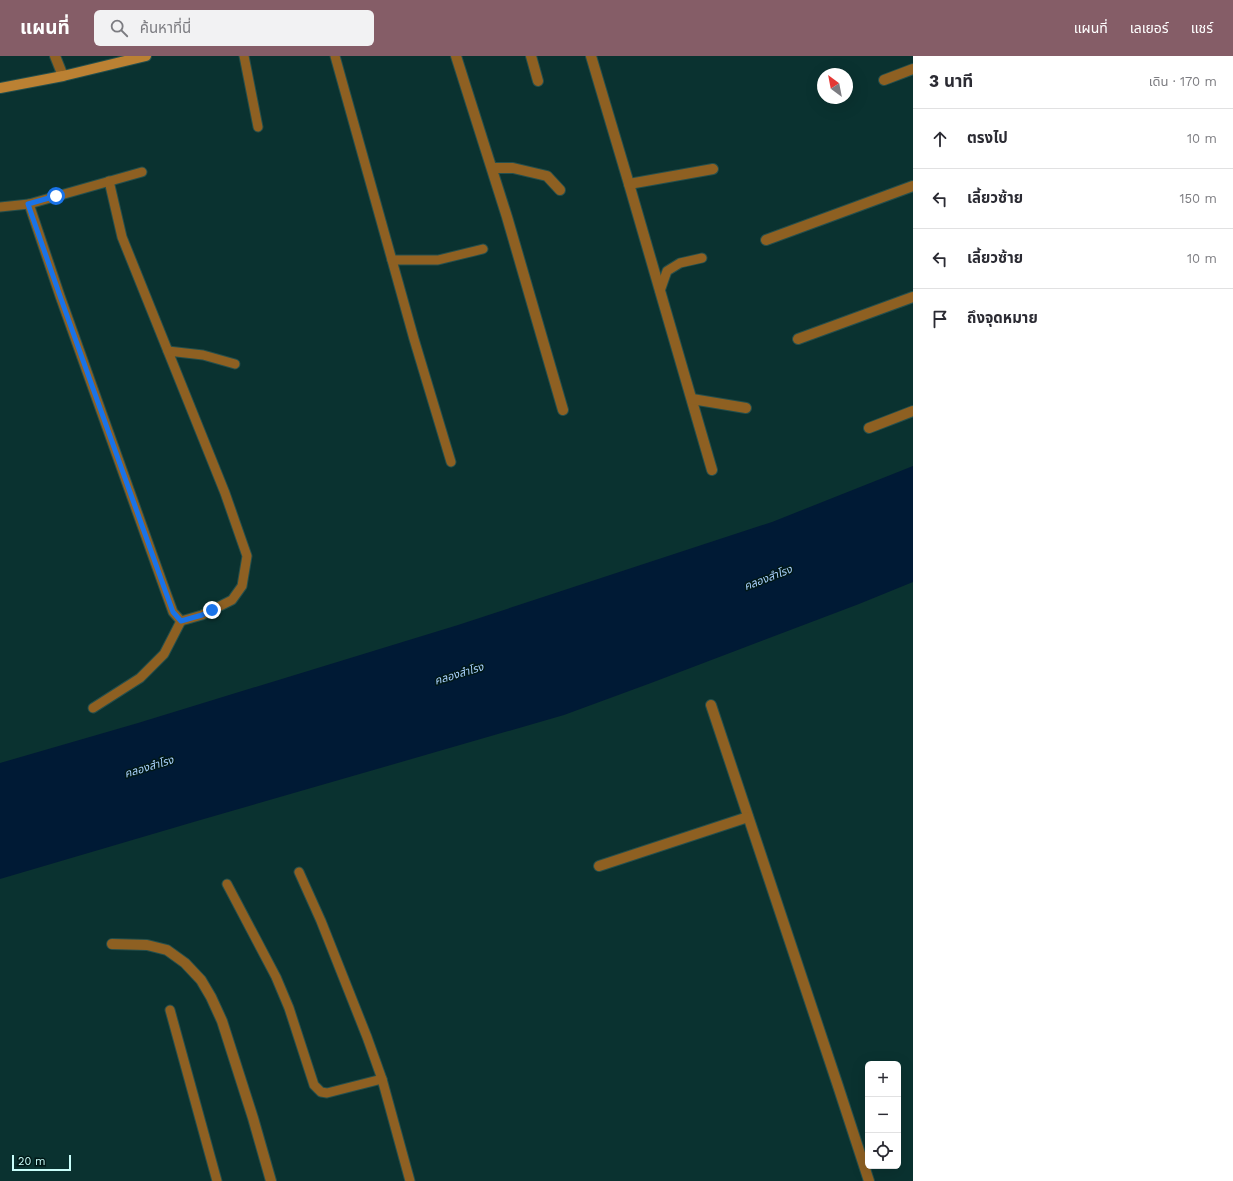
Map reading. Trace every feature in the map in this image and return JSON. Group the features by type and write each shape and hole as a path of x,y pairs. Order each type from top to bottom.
{"main road":[{"path":"0,88 63,76 146,56"}],"street":[{"path":"55,56 63,76"},
{"path":"456,56 509,224 563,410"},
{"path":"531,56 538,81"},
{"path":"591,56 712,470"},
{"path":"884,80 913,69"},
{"path":"492,168 512,168 546,176 560,190"},
{"path":"629,184 713,169"},
{"path":"766,240 913,186"},
{"path":"798,339 913,297"},
{"path":"692,400 746,408"},
{"path":"869,428 913,411"},
{"path":"711,705 869,1181"},
{"path":"599,866 748,817"},
{"path":"112,944 147,946 167,950 185,963 201,980 222,1021 253,1118 271,1181"}],"lane":[{"path":"244,56 258,127"},
{"path":"335,56 414,339 451,462"},
{"path":"0,207 28,204 142,172"},
{"path":"93,708 140,678 164,654 181,621 202,615 232,600 242,586 247,556 224,493 122,237 109,181"},
{"path":"28,204 173,612 181,621"},
{"path":"392,260 438,260 483,248"},
{"path":"660,291 667,271 680,263 702,258"},
{"path":"168,351 203,355 235,364"},
{"path":"298,872 321,921 367,1037 382,1079 410,1181"},
{"path":"227,884 276,977 289,1008 314,1085 321,1092 327,1093 382,1079"},
{"path":"170,1010 217,1181"}],"water":[{"name":"คลองสำโรง","path":"913,466 913,582 859,604 564,715 0,879 0,763 138,723 458,625 772,522"}],"route":[{"path":"56,196 28,204 173,612 181,621 202,615 212,610"}]}
